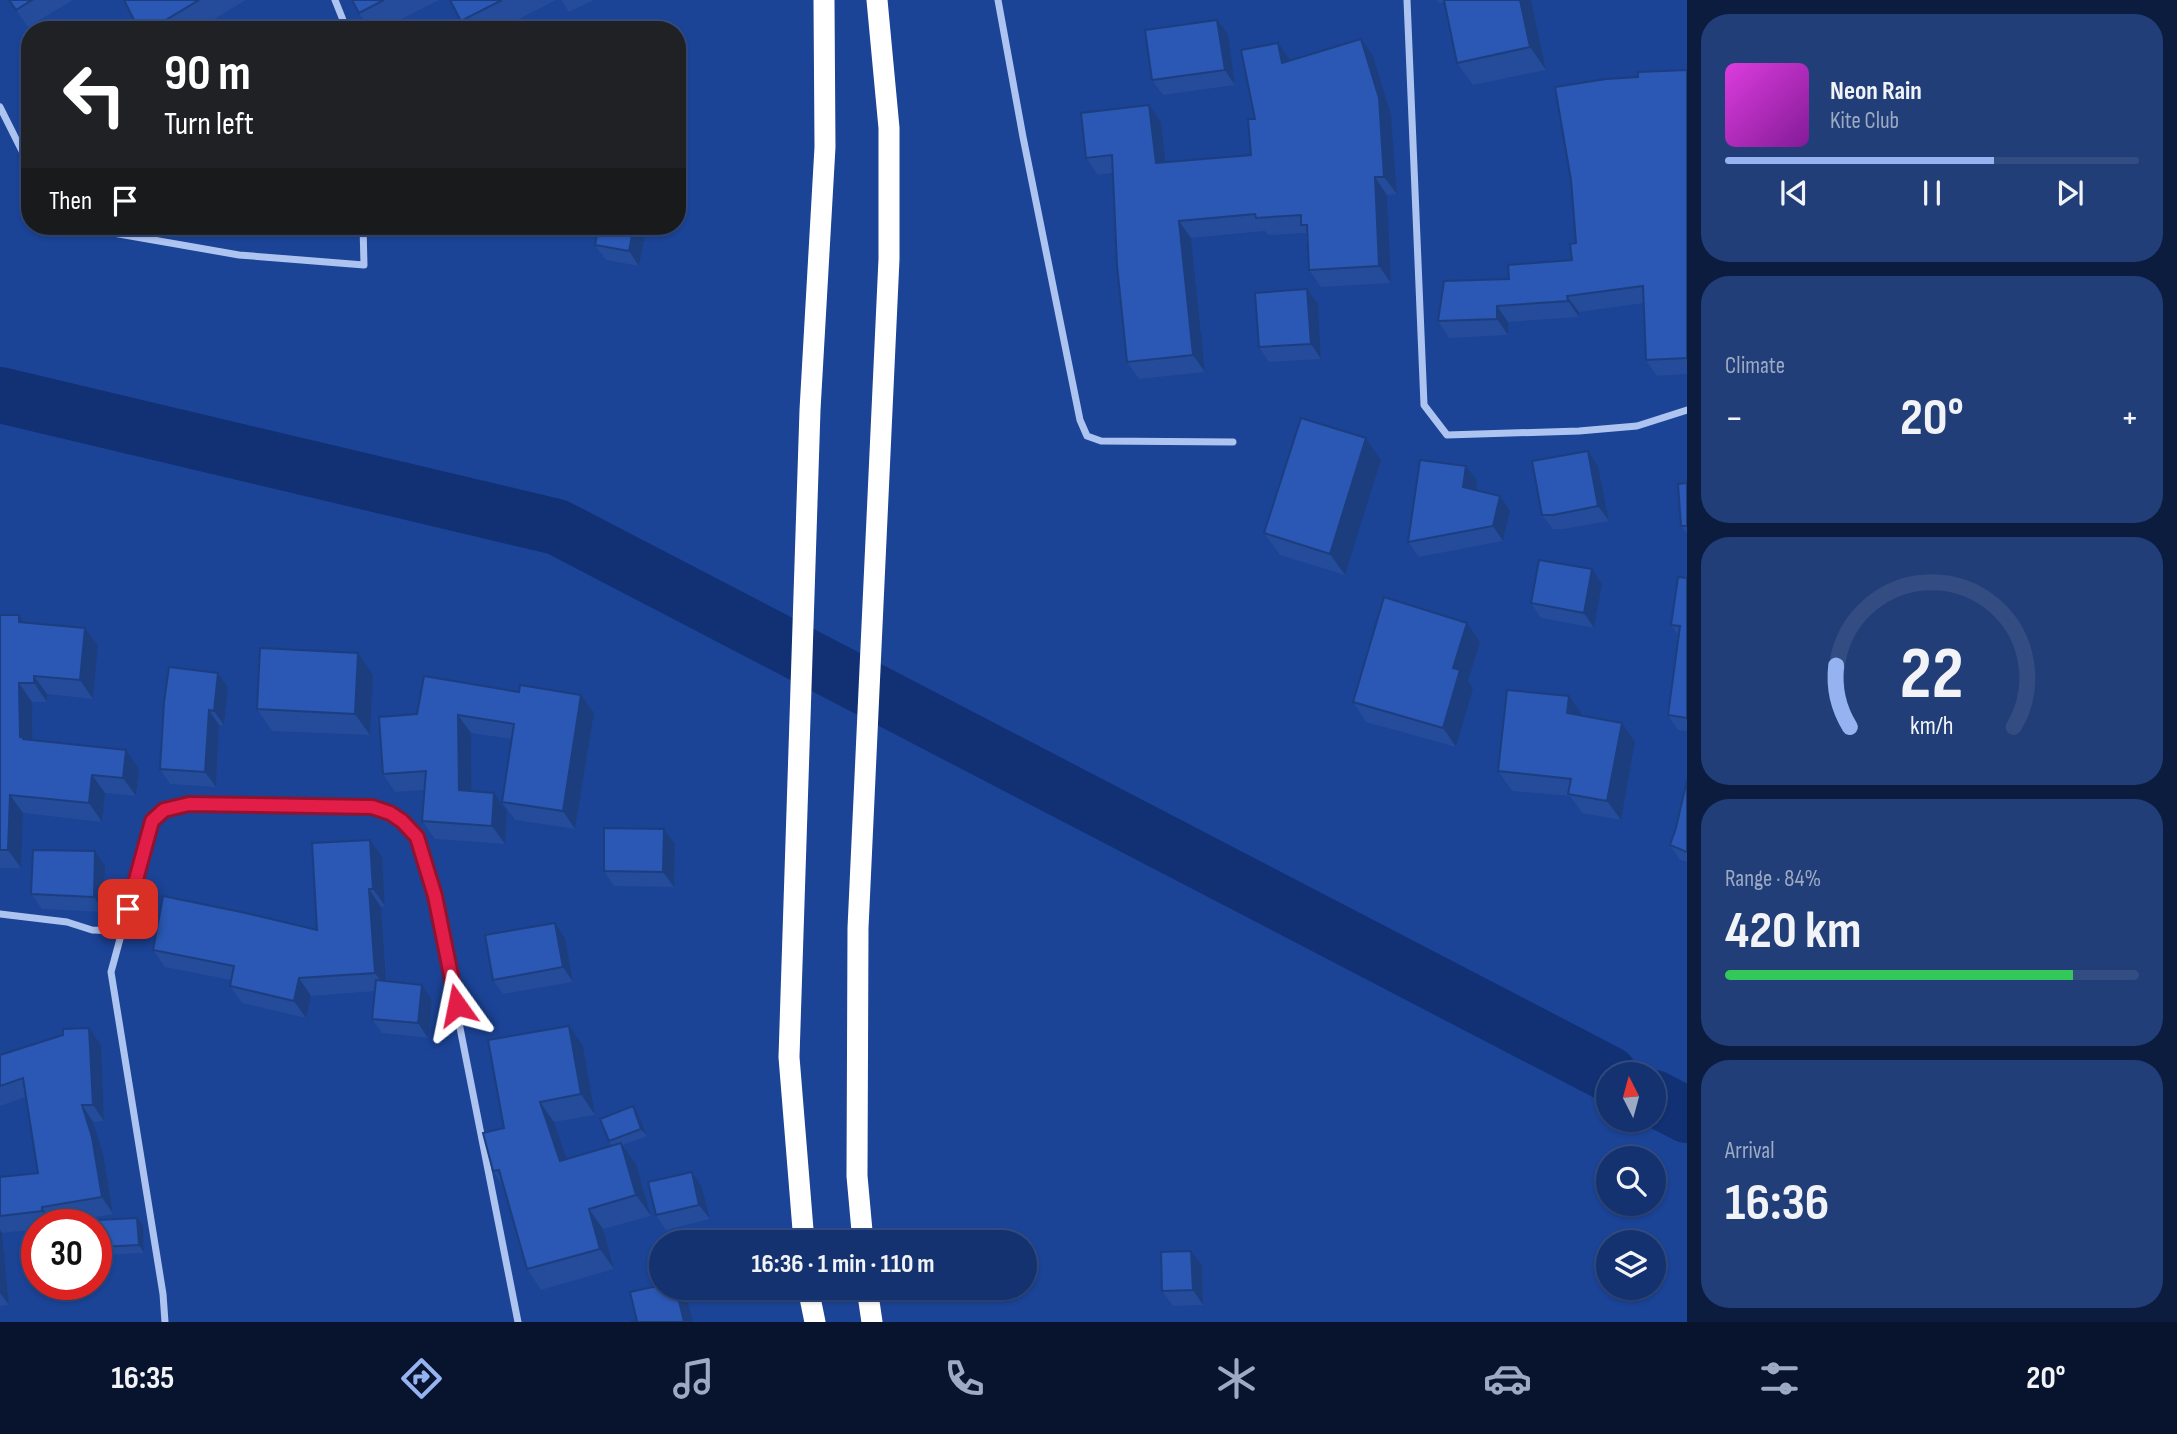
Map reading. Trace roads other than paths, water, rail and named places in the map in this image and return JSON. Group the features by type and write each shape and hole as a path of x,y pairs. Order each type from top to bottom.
{"highway":[{"path":"803,1230 789,1057 810,410 825,147 824,0"},
{"path":"862,1230 857,1175 858,928 889,259 890,128 877,0"},
{"path":"810,1300 815,1322"},
{"path":"869,1300 872,1322"}],"street":[{"path":"335,0 343,21"},
{"path":"998,0 1080,420 1087,436 1101,441 1233,442"},
{"path":"1407,0 1424,405 1447,435 1579,431 1637,426 1687,410"},
{"path":"0,107 21,149"},
{"path":"125,235 239,255 365,265 363,235"},
{"path":"165,1322 163,1294 111,972 152,821 164,810 189,804 372,807 390,813 417,837 435,896 518,1322"},
{"path":"0,914 67,922 92,930 122,931"}],"waterway":[{"path":"0,395 557,527 1596,1067"},
{"path":"1666,1104 1687,1115"}]}
